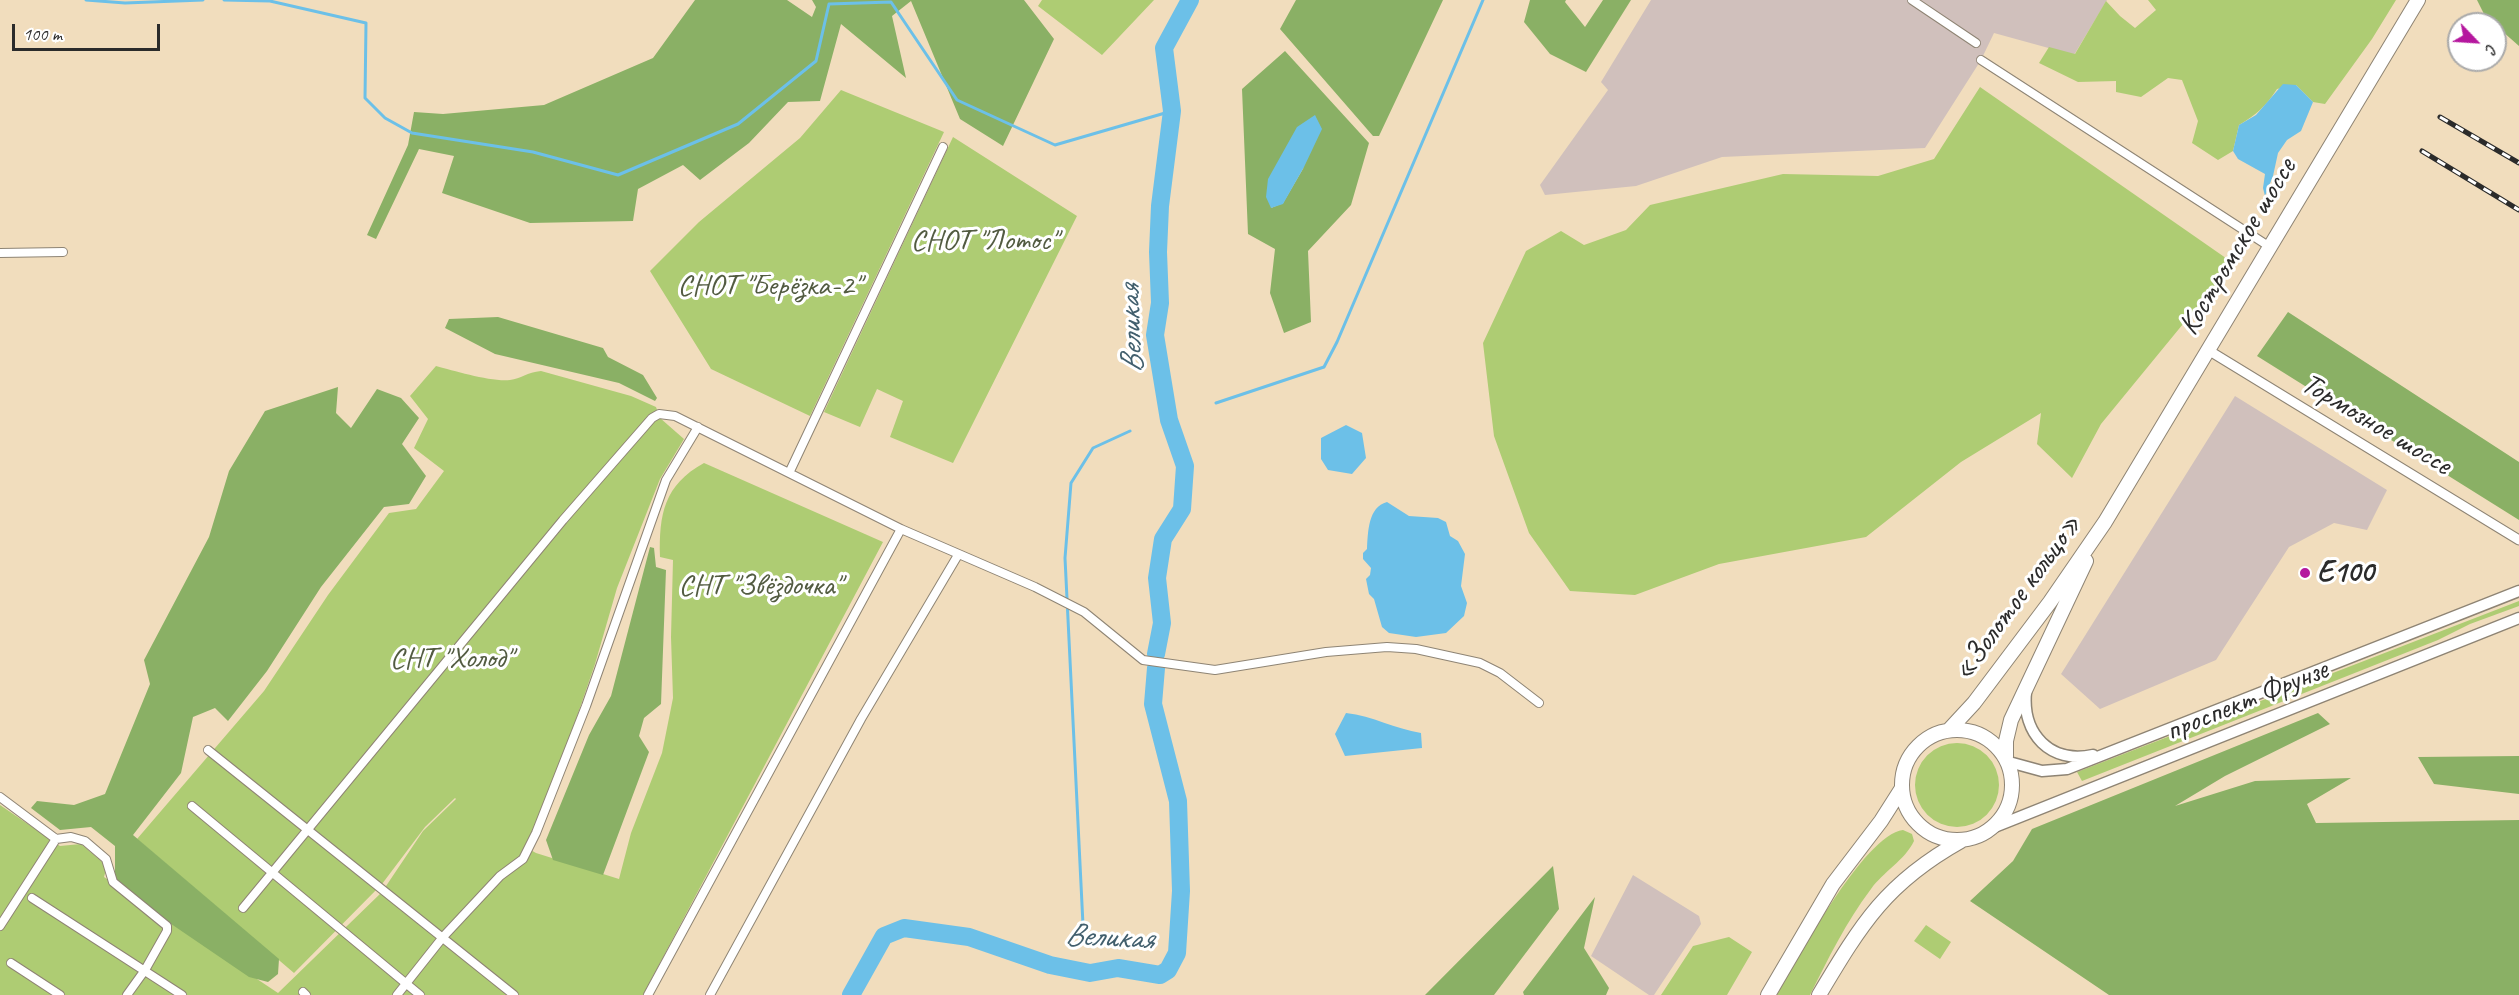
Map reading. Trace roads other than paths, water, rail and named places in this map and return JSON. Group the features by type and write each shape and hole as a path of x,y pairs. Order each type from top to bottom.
{"highway":[{"name":"Костромское шоссе","path":"2105,522 2418,0"},
{"name":"«Золотое кольцо»","path":"1992,828 2003,816 2011,800 2013,784 2007,760 2007,730 2105,522"},
{"name":"«Золотое кольцо»","path":"1949,730 1974,703 2050,602 2105,522"},
{"name":"«Золотое кольцо»","path":"1768,995 1816,911 1902,788 1903,771 1915,749 1927,738 1949,730 1965,730 1981,735 1994,744 2007,760"},
{"path":"1902,788 1906,806 1921,827 1936,836 1963,840"},
{"path":"1819,995 1855,935 1880,902 1917,869 1963,840 1978,836 1992,828"}],"main road":[{"name":"проспект Фрунзе","path":"2007,760 2032,770 2052,772 2067,769 2519,591"},
{"name":"проспект Фрунзе","path":"1992,828 2519,618"},
{"path":"2026,687 2026,720 2033,734 2044,745 2060,753 2075,756 2108,752"}],"street":[{"path":"1912,0 1976,43"},
{"path":"1981,60 2270,247"},
{"path":"790,471 943,147"},
{"path":"0,253 63,252"},
{"name":"Тормозное шоссе","path":"2208,350 2519,540"},
{"path":"243,908 563,520 652,418 659,414 668,414 698,427 790,471 901,529 1035,587 1084,612 1137,656 1150,662 1222,670 1326,651 1387,647 1416,649 1480,663 1500,673 1539,703"},
{"path":"397,995 443,937 500,876 523,859 536,833 611,640 666,480 698,427"},
{"path":"648,995 901,529"},
{"path":"710,995 861,719 958,555"},
{"path":"208,750 514,995"},
{"path":"0,797 56,839 71,837 86,841 106,859 113,882 167,926 167,931 145,970 127,995"},
{"path":"192,806 420,995"},
{"path":"0,926 56,839"},
{"path":"32,898 182,995"},
{"path":"11,963 60,995"}],"water":[{"path":"2283,84 2296,85 2313,102 2301,131 2287,140 2278,153 2273,176 2265,196 2263,188 2265,174 2238,159 2233,151 2239,125 2256,115"},
{"path":"1315,115 1322,129 1283,204 1271,208 1266,197 1268,179 1297,127"},
{"path":"1346,425 1362,433 1366,458 1352,474 1328,470 1321,459 1321,438"},
{"path":"1387,502 1409,516 1438,518 1446,522 1450,536 1458,541 1465,554 1461,586 1467,603 1464,616 1446,633 1416,637 1389,633 1382,627 1374,599 1369,594 1366,579 1370,575 1371,568 1363,559 1363,553 1367,549 1370,521 1376,509"},
{"path":"1346,713 1421,733 1422,748 1345,756 1335,734"}],"waterway":[{"path":"86,0 125,3 203,0"},
{"path":"224,0 270,1 366,23 365,98 385,118 412,133 533,152 618,175 738,124 816,61 829,4 891,2 957,100 1055,145 1172,111"},
{"name":"Великая","path":"1156,654 1162,623 1157,578 1163,539 1182,509 1185,466 1169,420 1155,335 1160,303 1158,252 1160,206 1172,111 1164,48 1190,0"},
{"path":"1216,403 1324,367 1337,342 1483,0"},
{"path":"1083,925 1065,558 1071,483 1093,448 1130,431"},
{"name":"Великая","path":"851,995 884,936 904,928 969,937 1050,965 1090,973 1118,968 1160,975 1168,970 1177,953 1181,891 1178,801 1153,704 1156,668"}],"railway":[{"path":"2440,117 2519,163"},
{"path":"2422,151 2519,210"}],"place":[{"name":"E100","path":"2305,573"}],"park label":[{"name":"СНОТ \"Лотос\"","path":"984,241"},
{"name":"СНОТ \"Берёзка-2\"","path":"769,286"},
{"name":"СНТ \"Звёздочка\"","path":"760,586"},
{"name":"СНТ \"Холод\"","path":"451,659"}]}
